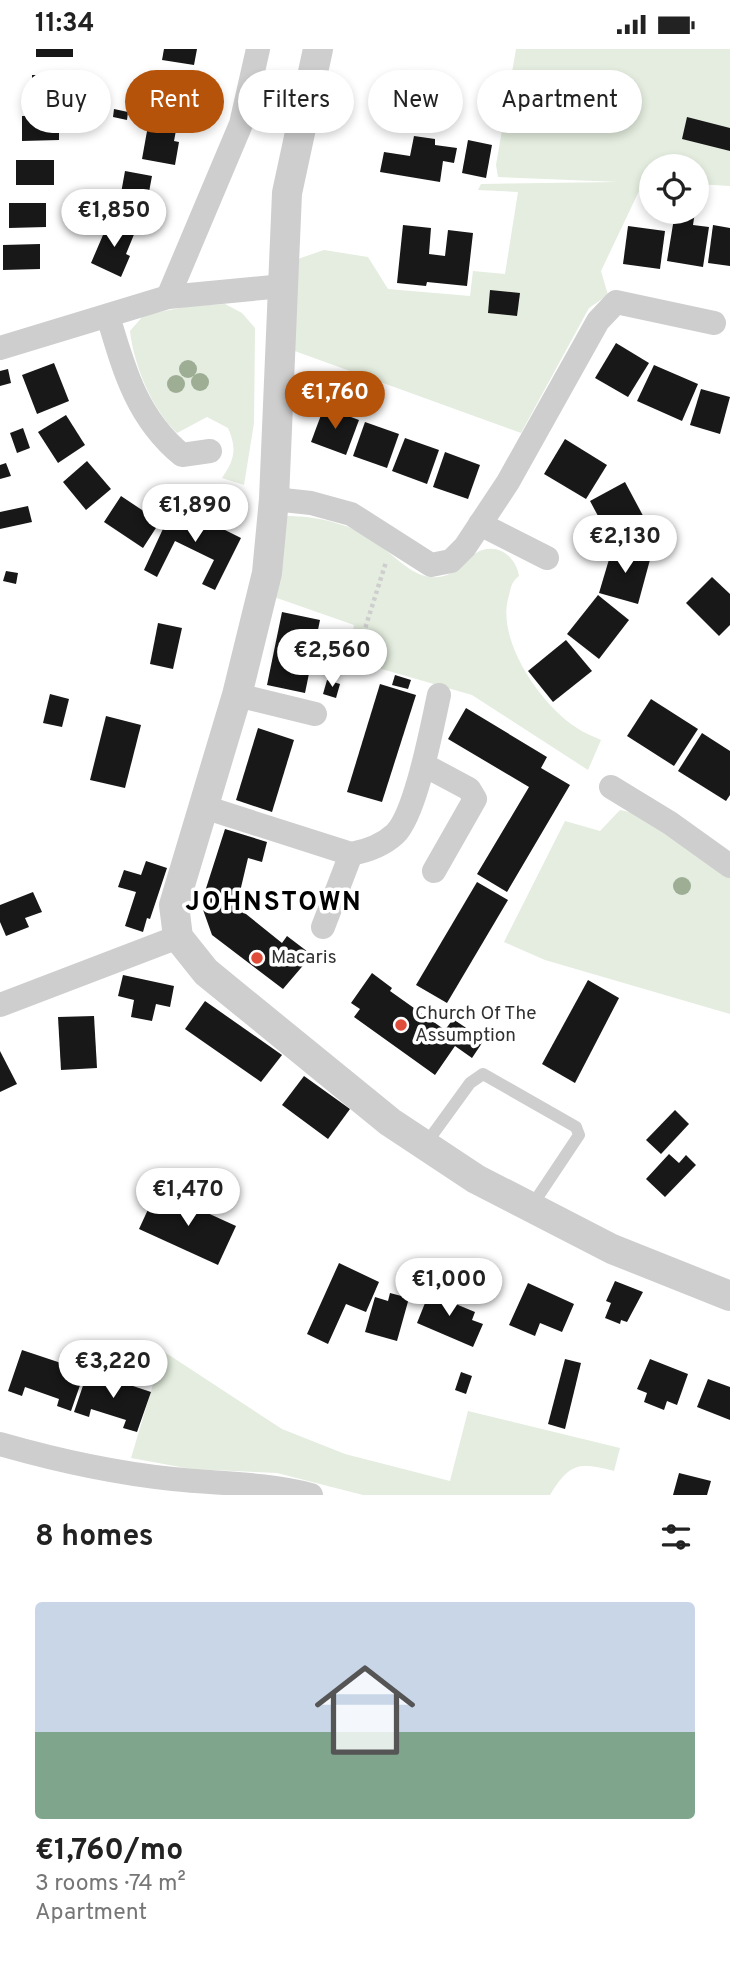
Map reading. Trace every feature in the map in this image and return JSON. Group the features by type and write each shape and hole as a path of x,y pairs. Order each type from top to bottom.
{"street":[{"path":"168,297 241,124 258,49"},
{"path":"318,49 287,193 274,499 267,573 237,695 174,905 177,937 205,972 390,1122 476,1179 612,1249 730,1296"},
{"path":"0,348 168,297 283,286"},
{"path":"274,499 311,503 351,514 431,565 451,561 508,482 598,321 616,302 714,323"},
{"path":"108,316 128,383 159,436 182,455 210,451"},
{"path":"480,524 547,558"},
{"path":"237,695 315,714"},
{"path":"204,807 351,855 372,849 397,833 425,765 439,695"},
{"path":"425,765 469,789 475,799 433,871"},
{"path":"611,787 670,823 730,866"},
{"path":"323,927 351,855"},
{"path":"0,1005 177,937"},
{"path":"0,1444 52,1459 173,1479 274,1486 311,1495"}],"lane":[{"path":"425,1145 470,1083 483,1074 530,1098 576,1127 579,1135 575,1146 531,1207"}],"path":[{"path":"357,654 386,561"}],"shaded area":[{"path":"516,49 730,49 730,186 709,185 709,154 639,154 639,191 601,271 608,295 589,308 521,433 292,350 295,260 324,250 368,257 388,289 470,296 473,271 505,274 518,192 478,190 481,184 619,182 498,177 496,165 502,133 642,133 642,70 512,70"},
{"path":"225,304 242,313 255,328 254,423 244,485 222,478 233,454 233,442 228,428 207,417 177,433 168,423 152,399 140,372 130,331 144,315 190,306"},
{"path":"286,516 346,526 367,536 410,569 424,576 439,577 451,573 483,550 498,550 509,557 519,576 511,586 506,616 516,653 525,671 550,705 577,728 601,740 588,770 472,695 347,659 354,625 274,597"},
{"path":"620,810 643,815 730,876 730,1014 545,960 504,942 565,821 600,831"},
{"path":"163,1351 282,1429 345,1454 450,1481 468,1411 620,1448 614,1471 592,1466 576,1468 563,1476 550,1495 363,1495 277,1473 191,1469 131,1458"}],"building":[{"path":"36,49 73,49 73,57 36,57"},
{"path":"164,49 197,49 194,65 162,60"},
{"path":"114,109 125,111 125,120 113,117"},
{"path":"687,117 730,128 730,151 682,139"},
{"path":"22,133 59,133 59,140 22,141"},
{"path":"147,133 176,133 174,141 179,142 175,165 142,159"},
{"path":"414,136 435,139 435,145 457,148 454,163 443,161 440,182 380,172 384,152 410,156"},
{"path":"468,140 492,145 486,178 462,173"},
{"path":"16,160 54,160 54,185 16,185"},
{"path":"125,171 152,176 149,192 155,193 150,216 118,210"},
{"path":"9,203 46,203 46,227 9,228"},
{"path":"109,221 135,232 126,254 130,256 121,277 91,263"},
{"path":"673,224 709,227 703,267 667,261"},
{"path":"403,225 431,228 429,254 445,256 448,230 473,233 467,286 427,282 426,286 397,283"},
{"path":"713,225 730,228 730,266 708,263"},
{"path":"628,226 665,231 660,269 623,264"},
{"path":"40,244 40,269 3,270 3,245"},
{"path":"490,290 520,293 517,316 488,313"},
{"path":"616,343 649,363 628,397 595,378"},
{"path":"54,363 69,401 37,414 22,375"},
{"path":"654,365 698,384 682,421 637,401"},
{"path":"8,369 11,383 0,386 0,371"},
{"path":"701,389 730,397 720,434 690,425"},
{"path":"324,407 359,420 346,455 311,442"},
{"path":"66,415 85,445 58,463 38,432"},
{"path":"365,422 399,434 387,468 353,456"},
{"path":"23,428 30,448 17,453 10,433"},
{"path":"405,438 439,450 427,484 392,471"},
{"path":"565,439 607,465 586,499 544,474"},
{"path":"445,452 480,465 468,499 433,487"},
{"path":"87,461 111,489 86,510 63,482"},
{"path":"6,463 11,476 0,479 0,465"},
{"path":"625,482 648,525 613,544 590,501"},
{"path":"121,496 145,512 149,507 163,517 143,548 104,522"},
{"path":"174,505 187,512 185,516 197,522 199,517 241,538 215,590 202,584 214,560 175,541 157,577 144,570"},
{"path":"28,506 32,522 0,529 0,512"},
{"path":"613,546 651,556 638,604 599,593"},
{"path":"6,571 18,573 16,584 3,581"},
{"path":"712,577 730,594 730,625 719,636 686,603"},
{"path":"598,595 629,620 599,659 567,634"},
{"path":"282,612 320,620 305,693 267,685"},
{"path":"158,623 182,628 173,669 150,664"},
{"path":"566,640 592,671 553,702 528,671"},
{"path":"395,675 411,680 408,689 392,685"},
{"path":"327,680 340,684 336,698 323,694"},
{"path":"380,684 416,695 382,802 347,792"},
{"path":"50,694 69,699 62,727 43,723"},
{"path":"651,699 698,729 674,766 627,736"},
{"path":"466,708 547,757 541,768 570,785 507,892 477,874 529,787 448,739"},
{"path":"106,716 141,725 125,788 90,780"},
{"path":"258,728 294,740 272,812 236,800"},
{"path":"702,733 730,751 730,795 726,801 678,771"},
{"path":"225,829 267,842 262,862 248,858 238,900 241,910 282,943 287,936 312,955 283,989 212,935 201,904"},
{"path":"146,861 167,868 143,932 125,926 136,892 118,887 124,870 141,875"},
{"path":"477,882 508,900 447,1003 416,985"},
{"path":"33,892 42,912 25,918 29,927 6,936 0,922 0,905"},
{"name":"Church Of The Assumption","path":"372,973 392,988 390,991 445,1030 453,1019 484,1040 472,1058 455,1046 435,1075 354,1017 360,1009 351,1003"},
{"path":"123,975 174,986 170,1007 156,1004 152,1021 131,1017 134,1000 118,996"},
{"path":"588,980 619,998 575,1083 542,1064"},
{"path":"205,1001 282,1055 261,1082 185,1029"},
{"path":"94,1016 97,1068 61,1070 58,1017"},
{"path":"0,1051 17,1084 0,1092"},
{"path":"304,1076 350,1109 328,1139 282,1105"},
{"path":"675,1110 689,1124 661,1154 646,1140"},
{"path":"669,1154 679,1163 686,1155 696,1165 665,1197 646,1179"},
{"path":"157,1190 236,1226 218,1265 139,1229"},
{"path":"339,1263 379,1282 366,1312 346,1304 328,1344 307,1334"},
{"path":"615,1281 643,1292 627,1322 621,1320 620,1324 605,1318 611,1303 606,1301"},
{"path":"440,1283 449,1289 446,1300 475,1312 472,1320 483,1324 473,1347 417,1323 429,1293"},
{"path":"528,1283 574,1304 562,1332 540,1323 535,1336 509,1325"},
{"path":"390,1293 409,1298 397,1341 365,1332 375,1297 388,1301"},
{"path":"22,1350 85,1371 71,1411 57,1406 59,1399 25,1387 22,1396 8,1391"},
{"path":"565,1359 581,1363 565,1429 548,1424"},
{"path":"650,1359 688,1374 677,1405 667,1401 664,1410 644,1402 647,1393 637,1389"},
{"path":"88,1371 151,1392 137,1432 123,1428 126,1420 91,1409 89,1417 74,1412"},
{"path":"461,1372 472,1376 466,1394 455,1390"},
{"path":"708,1379 730,1387 730,1420 697,1407"},
{"path":"679,1473 711,1481 707,1495 673,1495"}],"place":[{"name":"Macaris","path":"257,958"},
{"name":"Church Of The Assumption","path":"401,1025"}],"district":[{"name":"JOHNSTOWN","path":"274,903"}]}
